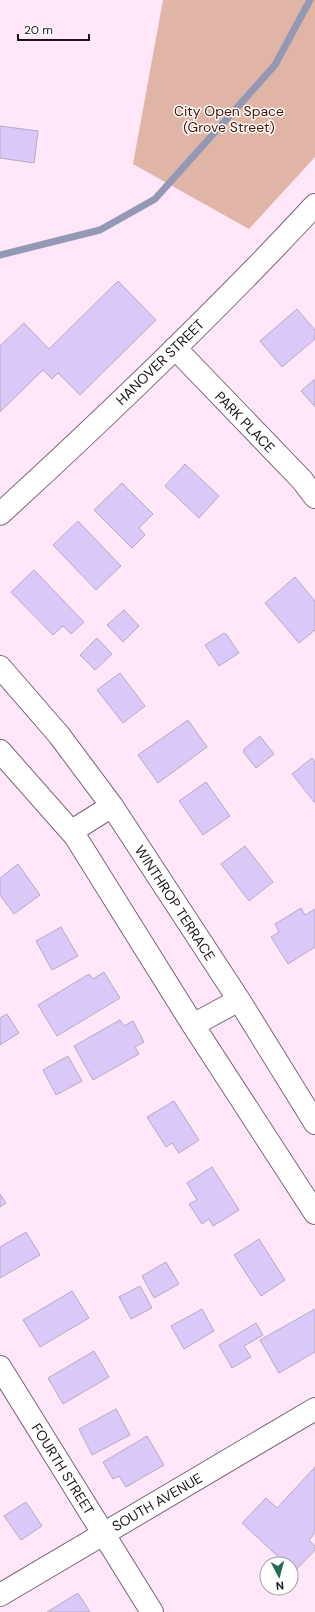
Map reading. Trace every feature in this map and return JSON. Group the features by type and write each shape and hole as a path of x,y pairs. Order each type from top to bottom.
{"street":[{"name":"HANOVER STREET","path":"0,514 174,348 277,246 315,205"},
{"name":"PARK PLACE","path":"174,348 302,480 315,497"},
{"name":"WINTHROP TERRACE","path":"0,667 59,735 112,806 239,1000 315,1123"},
{"path":"0,751 72,831 193,1025 315,1212"},
{"path":"72,831 112,806"},
{"path":"193,1025 239,1000"},
{"name":"FOURTH STREET","path":"0,1367 152,1612"},
{"name":"SOUTH AVENUE","path":"0,1595 315,1409"}],"green space":[{"name":"City Open Space (Grove Street)","path":"163,0 315,0 315,157 249,229 133,164"}],"building":[{"path":"0,126 38,131 34,163 0,158"},
{"path":"118,281 156,320 80,395 58,373 52,379 43,370 0,412 0,346 24,323 49,349"},
{"path":"297,309 315,330 315,339 282,367 260,341"},
{"path":"315,379 315,407 301,391"},
{"path":"185,464 219,496 199,518 165,486"},
{"path":"122,483 153,514 139,528 145,535 132,548 94,510"},
{"path":"78,521 121,566 96,590 53,545"},
{"path":"34,570 84,622 71,634 63,626 53,635 11,592"},
{"path":"295,577 315,601 315,630 299,643 265,603"},
{"path":"124,610 139,626 123,642 107,625"},
{"path":"224,633 239,653 219,666 205,645"},
{"path":"97,638 112,654 95,670 80,655"},
{"path":"120,673 145,706 123,723 97,690"},
{"path":"188,720 207,747 158,783 138,755"},
{"path":"260,736 274,754 256,768 244,753 244,749"},
{"path":"312,758 315,762 315,803 292,774"},
{"path":"206,782 230,816 203,835 179,801"},
{"path":"245,846 273,882 249,901 221,864"},
{"path":"18,864 40,895 14,914 0,895 0,878"},
{"path":"301,908 305,915 315,909 315,947 288,964 271,937 279,932 275,924"},
{"path":"61,927 78,956 52,970 36,941"},
{"path":"104,972 120,998 57,1036 38,1005 89,974 93,979"},
{"path":"7,1014 19,1033 0,1045 0,1018"},
{"path":"120,1020 124,1026 133,1021 144,1042 135,1047 139,1054 93,1080 74,1046"},
{"path":"68,1056 82,1081 56,1095 43,1070"},
{"path":"174,1101 199,1140 179,1153 172,1143 166,1147 147,1117"},
{"path":"212,1167 239,1210 213,1226 209,1219 202,1224 189,1204 197,1200 187,1183"},
{"path":"0,1194 6,1203 0,1207"},
{"path":"26,1232 40,1255 0,1278 0,1247"},
{"path":"259,1239 285,1280 261,1296 234,1255"},
{"path":"166,1262 179,1284 154,1298 142,1276"},
{"path":"140,1286 152,1308 131,1319 119,1297"},
{"path":"72,1291 89,1318 40,1347 23,1320"},
{"path":"202,1309 214,1331 184,1349 171,1326"},
{"path":"315,1309 315,1352 279,1373 260,1340"},
{"path":"256,1323 263,1335 244,1346 251,1357 232,1368 219,1345"},
{"path":"94,1351 109,1377 63,1404 48,1378"},
{"path":"116,1409 130,1435 92,1455 79,1429"},
{"path":"147,1436 164,1465 126,1487 119,1476 113,1479 103,1462"},
{"path":"315,1467 315,1533 309,1540 315,1546 315,1550 299,1567 299,1556 277,1556 242,1523 266,1498 277,1508"},
{"path":"26,1502 42,1526 21,1540 4,1516"},
{"path":"78,1593 90,1612 47,1612"}],"waterway":[{"path":"0,255 100,230 155,199 275,65 310,0"}]}
